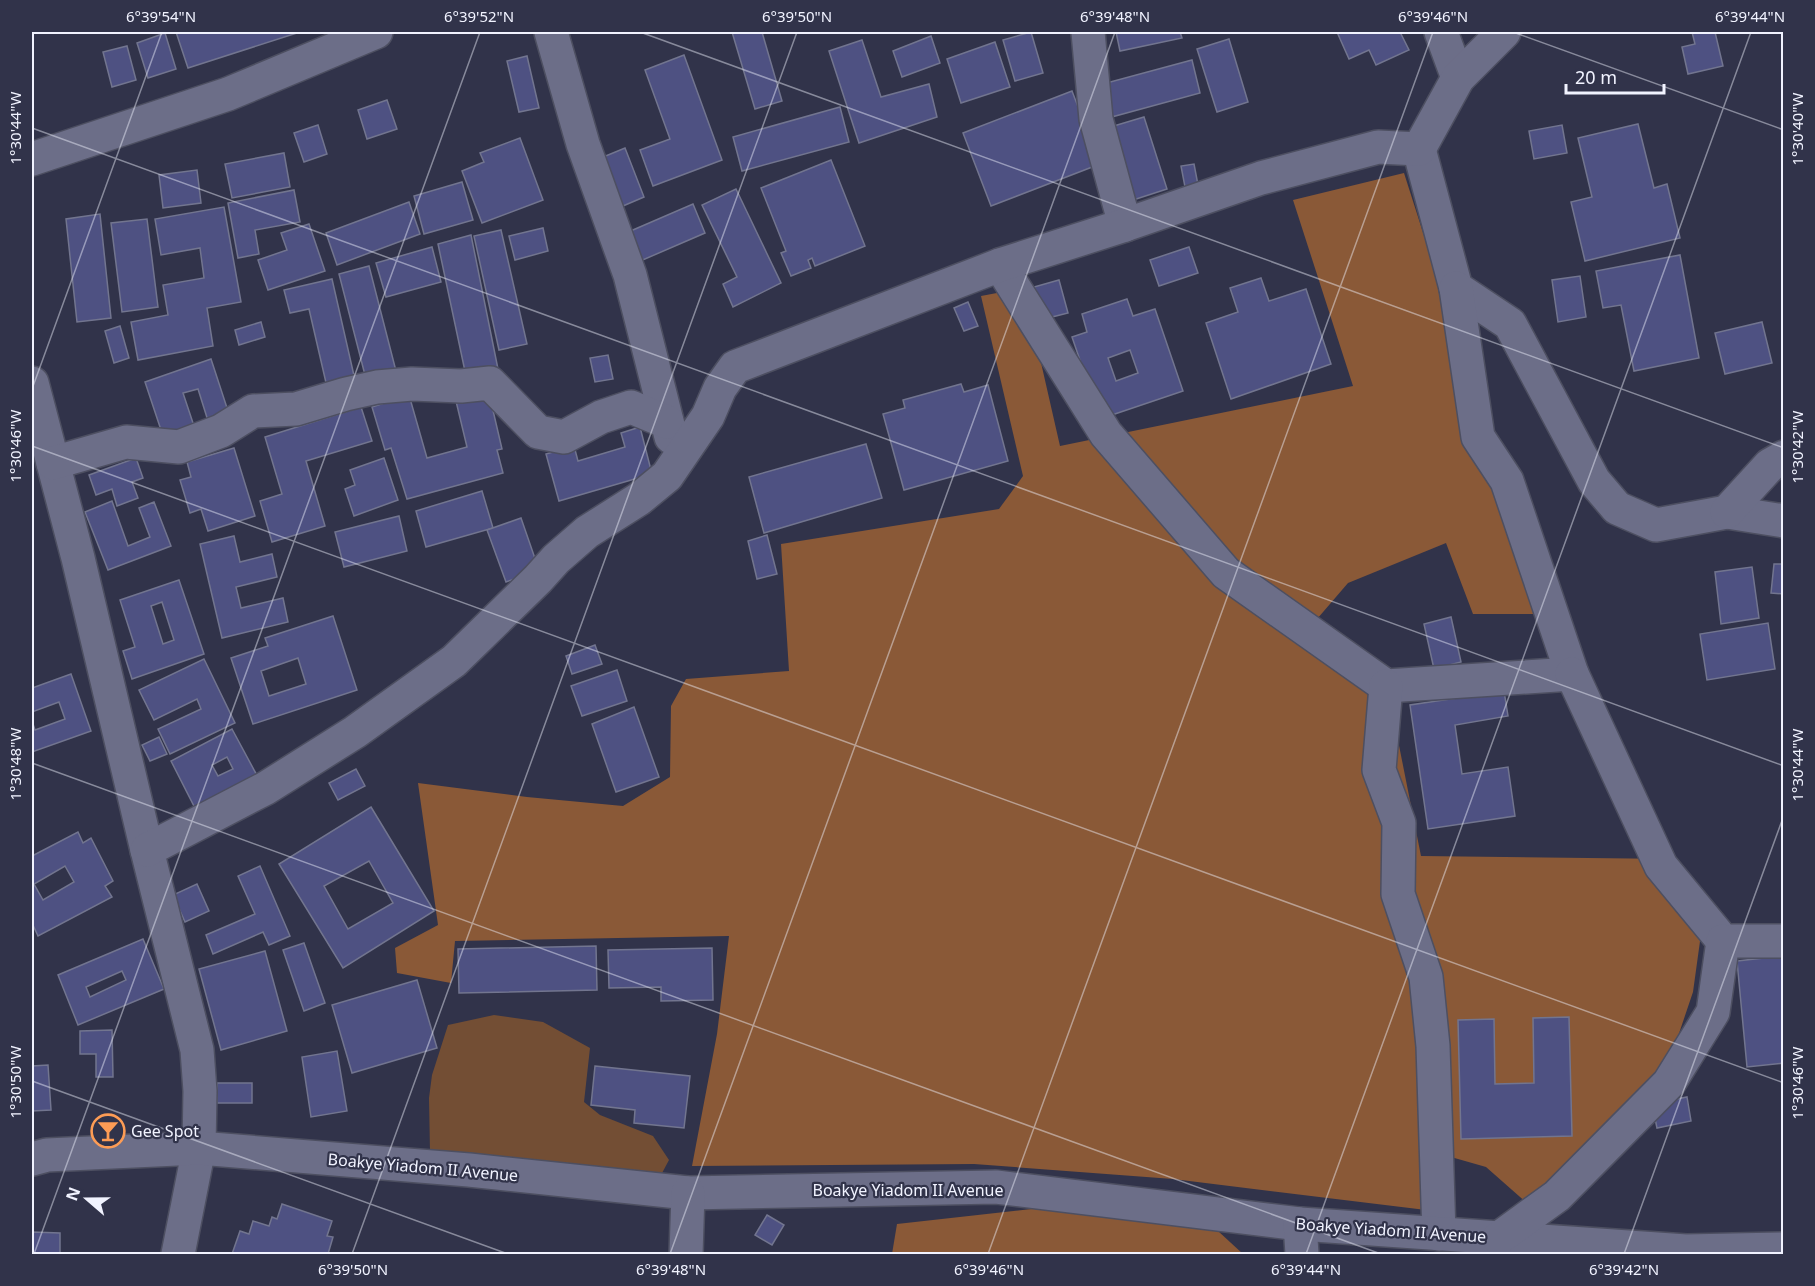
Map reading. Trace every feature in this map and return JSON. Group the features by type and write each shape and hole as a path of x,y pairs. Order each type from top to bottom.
{"street":[{"path":"32,159 228,94 376,32"},
{"path":"551,32 584,144 630,275 678,462"},
{"path":"1088,32 1096,119 1125,225"},
{"path":"1441,32 1458,78"},
{"path":"1499,1238 1557,1196 1670,1083 1713,1012 1723,941 1661,866 1572,674 1507,481 1478,437 1456,288 1419,149 1458,78 1504,32"},
{"path":"147,850 266,788 355,732 454,661 587,532 639,499 667,476 708,416 720,388 735,367 1000,265 1261,178 1378,147 1419,149"},
{"path":"1000,265 1106,434 1226,573 1386,686 1572,674"},
{"path":"1456,288 1510,324 1594,481 1617,508 1656,525 1727,512 1784,521"},
{"path":"32,383 78,558 197,1050 200,1091 199,1148 178,1254"},
{"path":"53,463 126,442 179,447 221,431 253,411 296,409 377,387 412,384 461,386 490,383 538,432 564,436 601,417 631,407 667,422"},
{"path":"1727,512 1770,465 1784,457"},
{"path":"1386,686 1379,770 1399,824 1398,894 1426,977 1433,1046 1439,1234"},
{"path":"1723,941 1784,940"},
{"name":"Boakye Yiadom II Avenue","path":"32,1159 47,1155 199,1148 469,1170 688,1193 996,1187 1301,1239 1439,1234 1686,1251 1784,1249"},
{"path":"686,1254 688,1193"}],"shaded area":[{"path":"1404,173 1449,314 1490,482 1539,614 1473,614 1446,543 1348,583 1305,633 1390,700 1421,856 1674,859 1701,934 1693,992 1668,1066 1528,1204 1486,1167 1451,1157 1426,1210 1173,1179 974,1164 692,1166 717,1034 729,936 455,941 451,983 397,973 395,948 438,925 418,783 623,806 670,777 671,706 686,679 789,671 781,544 999,509 1023,476 981,296 1024,288 1060,446 1353,386 1293,200"},
{"path":"494,1015 543,1022 590,1048 584,1102 600,1115 653,1136 669,1160 661,1175 430,1152 429,1098 432,1075 448,1025"},
{"path":"1049,1207 1218,1231 1243,1254 892,1254 897,1224"}],"building":[{"path":"176,32 300,32 188,68"},
{"path":"732,32 762,32 782,101 755,109"},
{"path":"1031,32 1043,73 1015,81 1003,40"},
{"path":"1116,32 1180,32 1182,38 1120,51"},
{"path":"1337,32 1400,32 1409,50 1376,65 1369,50 1349,59"},
{"path":"1692,32 1715,32 1723,66 1688,74 1682,47 1695,44"},
{"path":"165,33 176,69 148,78 137,43"},
{"path":"931,36 940,63 902,77 893,51"},
{"path":"1229,39 1248,102 1217,112 1197,49"},
{"path":"862,40 881,97 929,84 937,117 859,143 829,51"},
{"path":"995,42 1010,87 961,103 947,59"},
{"path":"127,46 136,80 112,87 103,52"},
{"path":"684,55 722,160 653,186 640,150 670,139 645,70"},
{"path":"527,56 539,108 519,112 507,61"},
{"path":"1192,60 1200,93 1108,118 1099,85"},
{"path":"1072,91 1100,164 991,206 963,133"},
{"path":"387,100 397,129 367,139 358,110"},
{"path":"840,107 849,142 742,171 733,137"},
{"path":"1144,117 1167,189 1130,201 1107,128"},
{"path":"1638,124 1654,188 1667,184 1680,238 1585,261 1571,202 1592,197 1578,138"},
{"path":"318,125 327,154 304,162 294,133"},
{"path":"1562,125 1567,153 1534,159 1529,131"},
{"path":"520,138 543,200 482,223 462,171 484,162 480,153"},
{"path":"625,148 644,197 616,209 596,160"},
{"path":"284,153 290,187 232,198 225,164"},
{"path":"831,160 865,246 815,266 812,258 808,260 811,268 791,276 781,253 786,251 761,188"},
{"path":"1194,164 1198,185 1185,187 1181,166"},
{"path":"197,170 201,203 163,208 159,175"},
{"path":"462,182 473,220 424,234 414,196"},
{"path":"736,189 781,283 733,307 723,284 737,277 702,205"},
{"path":"294,190 300,222 255,230 259,254 238,258 228,203"},
{"path":"409,202 420,234 337,265 326,233"},
{"path":"693,204 705,233 638,262 626,233"},
{"path":"224,207 241,302 207,308 213,346 138,360 131,322 168,315 163,285 204,278 200,248 161,255 155,219"},
{"path":"100,214 111,318 77,322 66,219"},
{"path":"147,219 158,307 122,312 111,223"},
{"path":"309,224 325,271 268,290 258,260 287,250 281,233"},
{"path":"543,228 548,251 515,260 509,236"},
{"path":"501,230 527,344 499,350 474,236"},
{"path":"471,235 498,369 466,376 438,244"},
{"path":"432,247 441,282 386,297 376,263"},
{"path":"1189,247 1198,273 1159,286 1150,260"},
{"path":"1680,255 1699,358 1634,371 1621,305 1603,308 1596,271"},
{"path":"369,266 396,371 366,379 339,274"},
{"path":"1580,276 1586,317 1558,322 1552,280"},
{"path":"1261,278 1269,301 1306,289 1331,364 1231,399 1206,323 1238,312 1230,288"},
{"path":"332,279 355,380 327,387 309,309 290,313 284,290"},
{"path":"1059,280 1068,313 1044,319 1034,287"},
{"path":"1127,299 1133,316 1155,309 1183,391 1100,419 1072,337 1087,332 1082,314","holes":["1130,350 1138,373 1116,381 1108,358"]},
{"path":"968,302 978,326 964,331 954,308"},
{"path":"261,322 265,337 239,345 235,330"},
{"path":"1762,322 1772,363 1725,374 1715,333"},
{"path":"120,326 129,358 114,363 105,331"},
{"path":"608,355 613,379 595,382 590,358"},
{"path":"211,359 230,417 209,424 198,389 183,393 195,429 164,439 145,382"},
{"path":"961,384 964,392 988,385 1008,461 904,490 883,414 905,408 903,400"},
{"path":"488,389 502,449 497,450 503,473 407,499 391,448 385,450 372,407 409,395 427,458 467,447 455,397"},
{"path":"361,407 372,441 306,461 325,526 272,542 260,501 282,494 265,437"},
{"path":"640,427 652,474 559,501 546,454 574,446 578,461 625,447 621,433"},
{"path":"866,444 882,498 764,533 749,477"},
{"path":"234,448 255,516 208,531 201,509 190,513 180,480 191,477 187,462"},
{"path":"136,458 143,478 132,482 138,498 117,506 112,489 96,495 89,475"},
{"path":"384,458 398,500 354,516 345,489 355,485 350,470"},
{"path":"482,491 493,528 426,547 416,511"},
{"path":"112,501 128,546 150,537 139,508 154,502 171,546 108,570 85,512"},
{"path":"399,516 407,551 344,567 335,532"},
{"path":"521,518 539,570 506,582 487,530"},
{"path":"767,535 777,574 757,579 748,541"},
{"path":"234,536 240,562 272,554 277,577 236,587 241,608 283,598 288,622 222,638 200,544"},
{"path":"1774,564 1784,564 1784,594 1771,593"},
{"path":"1752,567 1759,618 1721,624 1715,572"},
{"path":"179,580 204,654 132,679 123,651 135,647 120,600","holes":["162,602 174,640 163,644 151,606"]},
{"path":"333,616 357,690 253,724 231,658 268,646 265,638","holes":["298,658 306,684 269,696 261,671"]},
{"path":"1451,617 1461,662 1434,669 1424,624"},
{"path":"1768,623 1775,669 1707,680 1700,634"},
{"path":"595,645 602,664 572,674 566,656"},
{"path":"204,659 235,723 170,754 158,729 201,709 197,699 154,720 139,690"},
{"path":"617,670 627,701 582,716 571,686"},
{"path":"71,674 91,731 32,752 32,721 35,730 65,719 59,702 32,712 32,688"},
{"path":"1504,691 1508,716 1455,725 1462,774 1508,767 1515,816 1428,829 1410,705"},
{"path":"634,707 659,777 616,792 592,724"},
{"path":"232,729 260,781 198,814 171,761","holes":["227,757 233,769 218,776 212,765"]},
{"path":"159,737 167,754 150,761 142,745"},
{"path":"356,769 365,786 338,800 329,783"},
{"path":"371,807 434,911 343,968 279,864","holes":["369,861 393,903 348,929 324,886"]},
{"path":"78,832 83,843 91,838 113,881 105,886 112,897 38,936 32,923 32,856","holes":["65,866 74,882 43,900 34,884"]},
{"path":"260,866 290,936 269,945 263,932 213,954 206,935 255,914 238,876"},
{"path":"197,884 209,911 185,922 173,895"},
{"path":"143,939 164,989 78,1025 58,975","holes":["122,971 126,980 90,997 86,987"]},
{"path":"304,943 325,1003 304,1011 283,950"},
{"path":"596,946 597,990 459,993 458,949"},
{"path":"712,948 713,1000 661,1001 661,987 609,988 608,950"},
{"path":"265,951 287,1031 221,1050 199,969"},
{"path":"1782,956 1784,1063 1747,1067 1737,961"},
{"path":"417,980 437,1048 352,1073 332,1005"},
{"path":"1569,1017 1572,1136 1461,1139 1458,1020 1494,1019 1495,1084 1534,1083 1533,1018"},
{"path":"112,1030 113,1077 96,1077 96,1054 80,1054 80,1031"},
{"path":"337,1051 347,1111 311,1117 302,1057"},
{"path":"48,1065 51,1110 32,1111 32,1066"},
{"path":"595,1066 690,1076 684,1128 634,1123 635,1110 591,1105"},
{"path":"217,1083 252,1083 252,1103 217,1103"},
{"path":"1687,1097 1691,1121 1657,1128 1652,1104"},
{"path":"282,1204 332,1221 327,1236 333,1237 328,1254 232,1254 240,1231 249,1234 253,1221 269,1226 272,1217 277,1219"},
{"path":"767,1215 784,1225 772,1245 755,1235"},
{"path":"32,1232 60,1233 60,1254 32,1254"}],"place":[{"name":"Gee Spot","path":"108,1131"}]}
